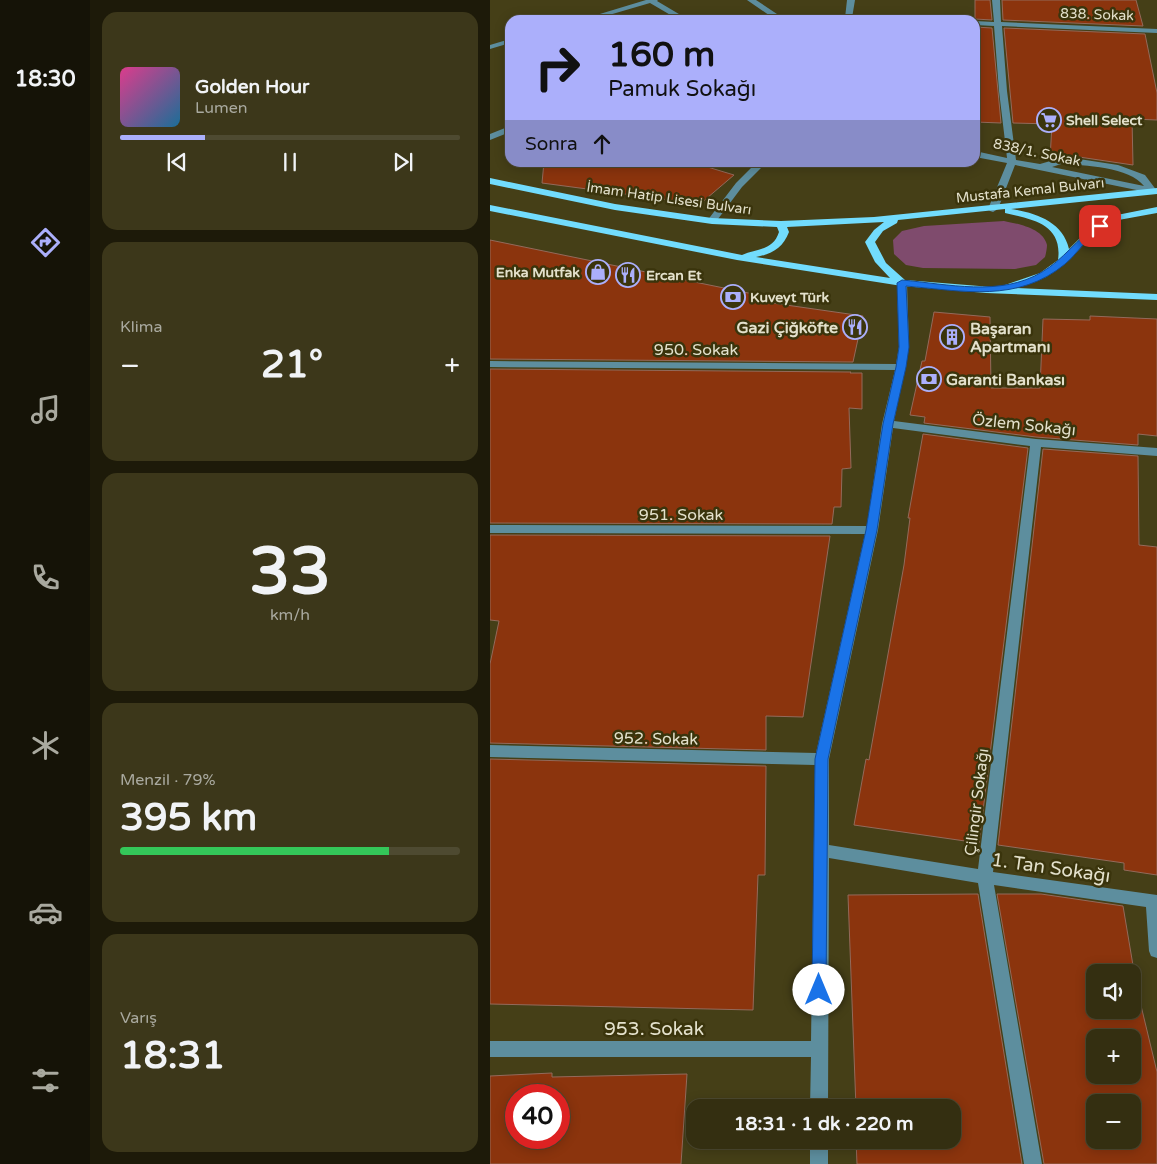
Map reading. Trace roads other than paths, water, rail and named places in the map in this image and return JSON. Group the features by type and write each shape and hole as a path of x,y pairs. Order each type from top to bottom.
{"main road":[{"name":"İmam Hatip Lisesi Bulvarı","path":"490,181 615,207 712,221 781,224 906,217"},
{"name":"Mustafa Kemal Bulvarı","path":"906,217 1156,191"},
{"path":"490,208 736,257 902,283 986,290 1157,297"},
{"path":"993,208 1031,215 1056,230 1062,236 1066,247 1063,261"},
{"path":"986,290 1013,287 1044,275 1063,261 1089,234 1110,219 1157,210"},
{"path":"902,283 881,265 870,242 875,231 886,223 906,217"},
{"path":"736,257 759,254 778,245 784,232 781,224"}],"street":[{"path":"601,15 652,0 674,15"},
{"path":"751,0 774,15"},
{"path":"849,15 851,0"},
{"path":"993,208 1012,162 1003,90 996,0"},
{"name":"838. Sokak","path":"980,23 1157,31"},
{"path":"490,47 505,42"},
{"path":"490,137 505,131"},
{"name":"838/1. Sokak","path":"980,155 1156,191"},
{"path":"1040,168 1061,161 1118,168 1142,177 1156,191"},
{"path":"712,221 739,185 758,167"},
{"path":"819,1099 822,759 872,530 888,424 901,367 904,347 902,283"},
{"name":"950. Sokak","path":"490,364 901,367"},
{"name":"Özlem Sokağı","path":"888,424 1036,442 1157,452"},
{"name":"Çilingir Sokağı","path":"1033,1164 985,877 1036,442"},
{"name":"951. Sokak","path":"490,529 872,530"},
{"name":"952. Sokak","path":"490,751 822,759"},
{"name":"1. Tan Sokağı","path":"820,850 1155,902"},
{"path":"1155,902 1157,951"},
{"name":"953. Sokak","path":"490,1050 818,1050"},
{"path":"819,1149 819,1164"}],"place":[{"name":"Shell Select","path":"1049,120"},
{"name":"Enka Mutfak","path":"598,272"},
{"name":"Ercan Et","path":"628,275"},
{"name":"Kuveyt Türk","path":"733,297"},
{"name":"Gazi Çiğköfte","path":"855,327"},
{"name":"Başaran Apartmanı","path":"952,337"},
{"name":"Garanti Bankası","path":"929,379"}]}
